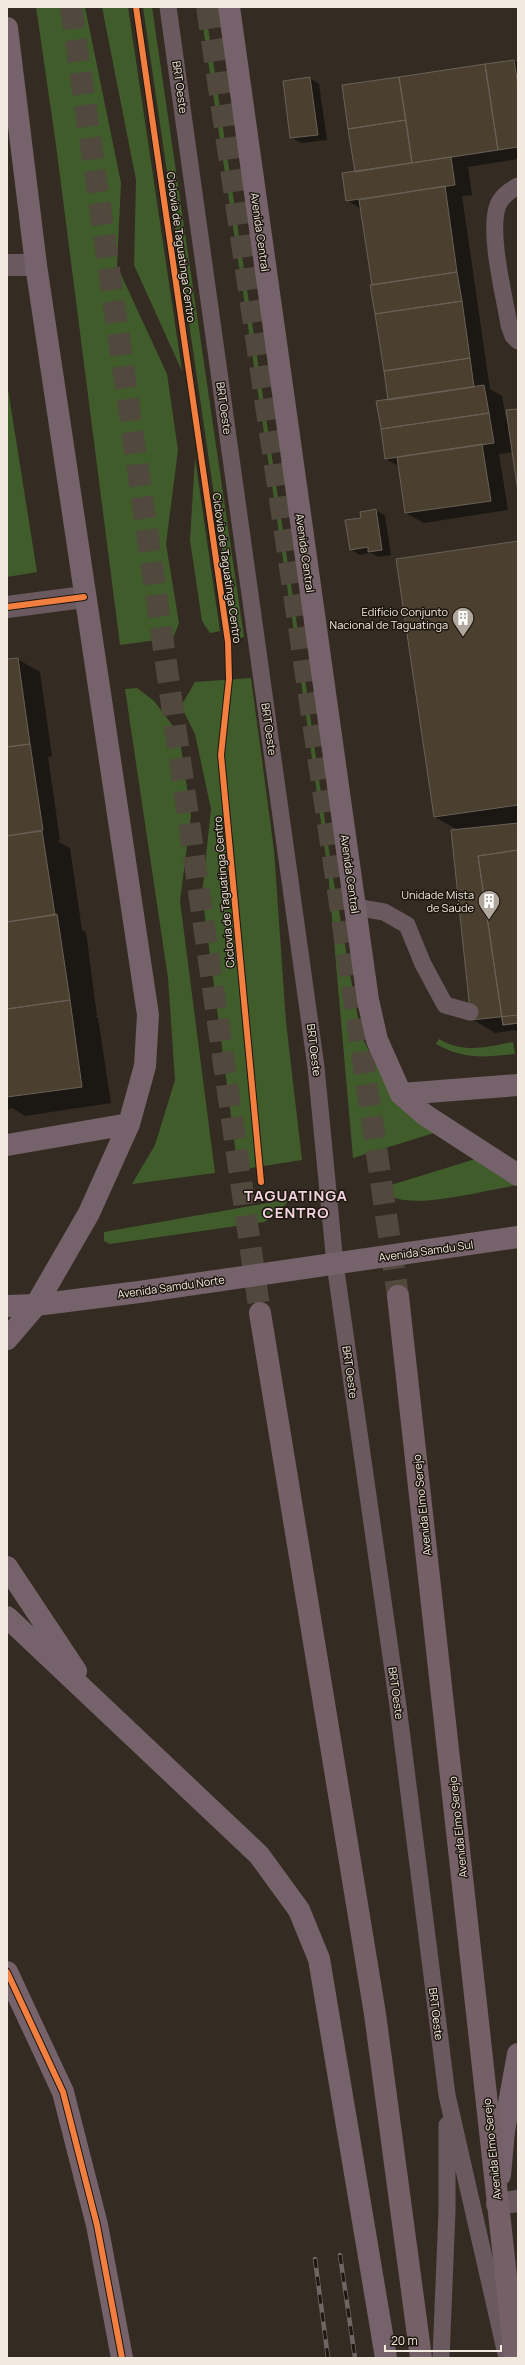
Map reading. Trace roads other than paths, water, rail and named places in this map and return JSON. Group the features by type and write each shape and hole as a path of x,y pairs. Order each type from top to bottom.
{"main road":[{"name":"Avenida Central","path":"229,7 368,1000 377,1040 401,1094"},
{"path":"7,28 36,265 84,597 148,1015 145,1066 129,1124 89,1213 36,1305 7,1338"},
{"path":"401,1094 518,1085"},
{"path":"401,1094 425,1115 518,1175"},
{"path":"7,1144 129,1124"},
{"name":"Avenida Samdu Sul","path":"335,1264 518,1237"},
{"name":"Avenida Samdu Norte","path":"7,1306 36,1305 335,1264"},
{"name":"Avenida Elmo Serejo","path":"398,1296 508,2203 515,2358"},
{"path":"260,1314 375,2014 421,2358"},
{"path":"7,1567 97,1704"},
{"path":"7,1617 97,1704 259,1855 299,1910 319,1958 386,2358"},
{"path":"7,1972 63,2092 97,2225 122,2358"},
{"path":"508,2203 504,2131 518,2054"}],"street":[{"path":"7,265 36,265"},
{"path":"7,607 84,597"}],"lane":[{"name":"BRT Oeste","path":"168,7 316,1067 335,1264 398,1706 447,2095 507,2358"},
{"path":"518,186 504,194 497,206 495,237 509,325 513,336 518,341"},
{"path":"355,906 384,912 407,925 423,964 445,1005 470,1012"},
{"name":"BRT Oeste","path":"441,2358 447,2211 447,2095"}],"tunnel":[{"path":"71,7 260,1313"},
{"path":"207,7 398,1296"}],"railway":[{"path":"340,2255 355,2358"},
{"path":"315,2259 328,2358"}],"place":[{"name":"Edifício Conjunto Nacional de Taguatinga","path":"463,638"},
{"name":"Unidade Mista de Saúde","path":"489,920"}],"district":[{"name":"TAGUATINGA CENTRO","path":"296,1204"}]}
